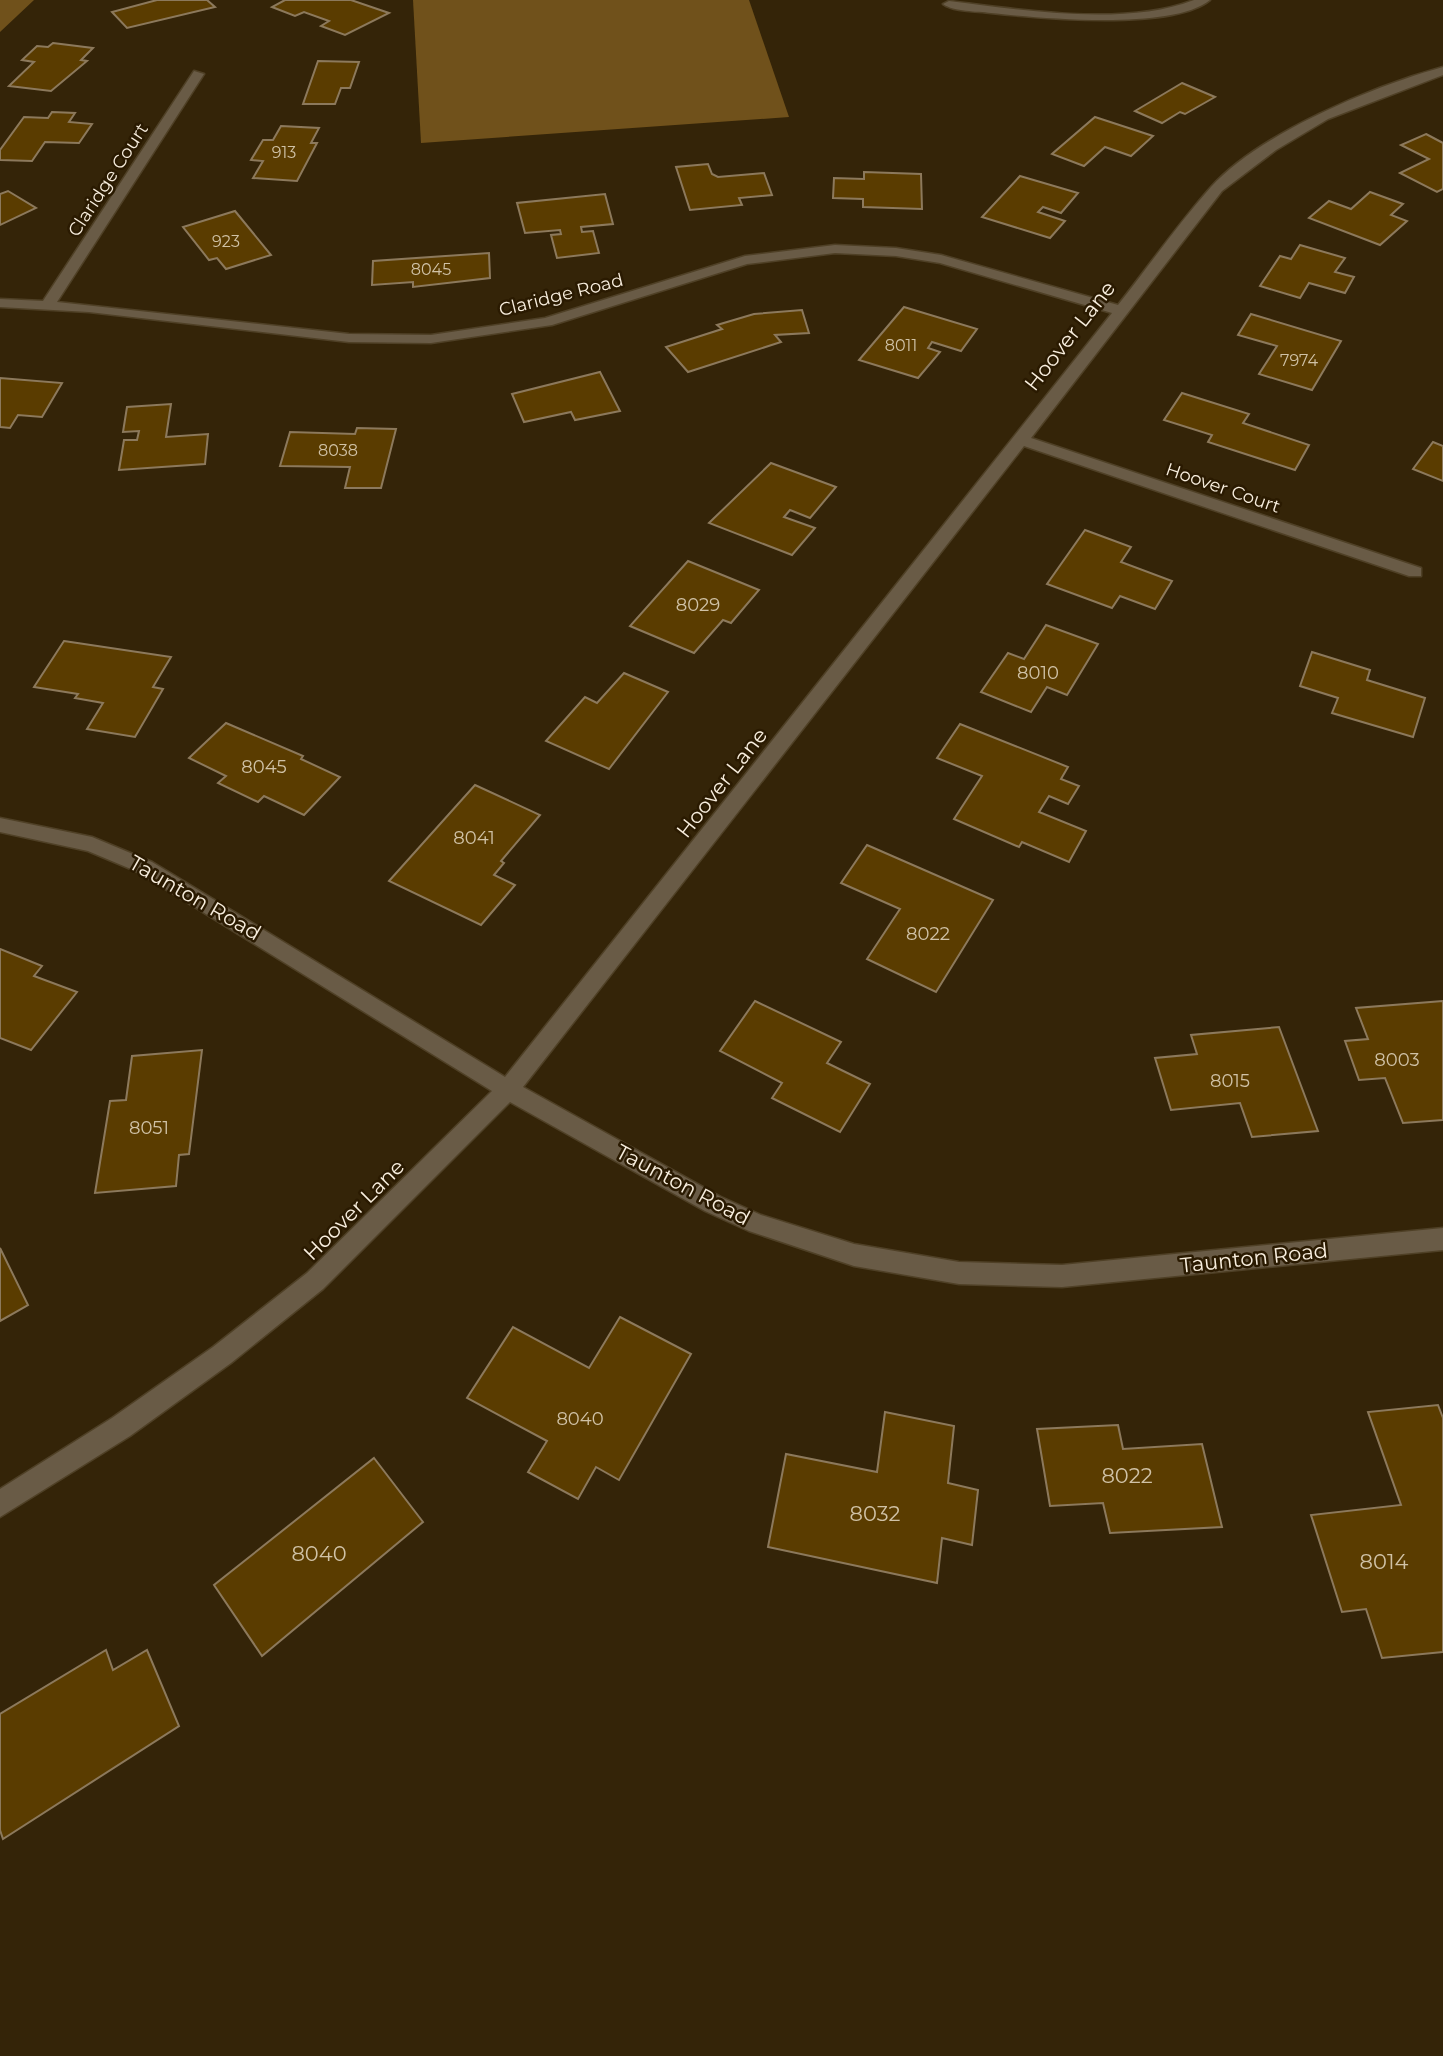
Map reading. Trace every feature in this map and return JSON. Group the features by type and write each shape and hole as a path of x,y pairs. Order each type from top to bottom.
{"street":[{"path":"949,4 1016,14 1093,15 1157,12 1204,0"},
{"name":"Hoover Lane","path":"0,1504 121,1427 222,1355 315,1281 508,1090 857,650 1204,201 1258,153 1298,128 1352,102 1443,71"},
{"name":"Claridge Court","path":"48,305 198,74"},
{"name":"Claridge Road","path":"0,303 48,305 349,338 431,339 547,322 745,260 835,249 896,252 941,259 1119,310"},
{"name":"Hoover Court","path":"1019,439 1415,572"},
{"name":"Taunton Road","path":"0,825 92,844 145,867 508,1090 713,1204 757,1224 854,1255 907,1266 1011,1276 1062,1276 1443,1239"}],"shaded area":[{"path":"0,0 34,0 0,32"},
{"path":"413,0 749,0 789,117 421,143"}],"building":[{"path":"157,0 207,0 215,7 127,28 112,12"},
{"path":"285,0 351,0 389,13 345,35 321,26 329,21 304,12 295,16 272,7"},
{"path":"53,43 93,48 81,60 87,61 51,91 9,86 34,62 22,60 37,46 48,47"},
{"path":"318,61 359,62 350,88 341,88 335,104 303,104"},
{"path":"1182,83 1215,97 1162,123 1135,111"},
{"path":"52,112 75,113 69,122 92,124 79,143 45,142 32,161 0,160 0,150 24,117 48,118"},
{"path":"1095,117 1153,136 1131,156 1105,147 1084,166 1052,154"},
{"path":"281,126 319,128 311,143 317,143 297,181 253,178 263,161 251,160 263,140 273,140"},
{"path":"1426,134 1443,143 1443,189 1437,192 1400,173 1429,159 1401,145"},
{"path":"708,164 712,174 718,177 764,173 772,195 739,198 742,205 690,210 676,167"},
{"path":"864,172 921,174 922,209 863,207 863,199 833,198 834,178 864,179"},
{"path":"1020,176 1078,193 1061,213 1043,207 1038,212 1065,221 1050,238 982,217"},
{"path":"8,191 36,208 0,225 0,194"},
{"path":"1370,192 1403,204 1391,215 1407,221 1380,245 1309,218 1329,201 1351,209"},
{"path":"605,194 613,224 581,227 582,232 593,231 599,253 557,258 551,235 561,234 560,230 525,233 517,203"},
{"path":"235,211 271,255 226,269 217,258 209,260 183,227"},
{"path":"1300,245 1345,258 1335,272 1354,277 1345,293 1309,283 1300,298 1260,286 1280,256 1291,259"},
{"path":"489,253 490,278 413,287 413,282 372,285 373,261"},
{"path":"904,307 977,329 961,351 932,342 928,348 940,352 918,378 859,360"},
{"path":"802,310 809,333 775,335 781,342 688,372 666,347 722,329 717,325 754,314"},
{"path":"1251,314 1341,341 1312,390 1259,374 1277,346 1238,335"},
{"path":"600,372 620,411 575,420 571,412 524,422 512,394"},
{"path":"0,378 62,383 42,417 18,415 10,428 0,427"},
{"path":"1182,393 1249,414 1243,423 1309,445 1295,470 1208,442 1212,435 1164,420"},
{"path":"171,404 166,437 208,434 205,464 119,470 124,440 137,440 139,431 123,432 127,407"},
{"path":"357,428 396,429 381,488 345,488 350,467 280,466 290,432 355,434"},
{"path":"1433,442 1443,446 1443,481 1413,469"},
{"path":"771,463 836,487 810,518 790,510 784,517 815,528 792,555 709,523"},
{"path":"1085,530 1131,547 1121,562 1172,581 1155,609 1120,596 1112,608 1047,584"},
{"path":"688,561 759,590 731,623 723,620 694,653 630,626"},
{"path":"1046,625 1098,644 1067,695 1047,687 1031,712 981,692 1008,653 1024,659"},
{"path":"64,641 171,657 153,687 163,689 135,737 87,729 103,703 75,698 78,694 34,687"},
{"path":"1312,652 1370,670 1367,680 1425,698 1413,737 1332,713 1338,698 1300,686"},
{"path":"624,673 668,692 609,769 546,741 585,697 597,703"},
{"path":"226,723 303,756 301,759 340,777 304,815 264,796 258,802 218,783 226,776 189,758"},
{"path":"960,724 1068,767 1061,779 1079,786 1068,804 1049,796 1039,812 1086,831 1069,862 1022,842 1019,847 954,819 982,776 937,758"},
{"path":"475,785 540,815 501,861 504,863 494,875 515,885 481,925 389,881"},
{"path":"867,845 993,900 936,992 867,959 900,909 841,883"},
{"path":"0,949 42,966 34,976 77,992 31,1050 0,1038"},
{"path":"755,1001 841,1042 827,1063 870,1084 840,1132 772,1098 782,1083 720,1051"},
{"path":"1443,1001 1443,1120 1403,1123 1385,1078 1359,1080 1345,1041 1368,1039 1356,1008"},
{"path":"1279,1027 1318,1131 1252,1137 1240,1103 1171,1110 1155,1058 1197,1054 1191,1035"},
{"path":"202,1050 189,1154 179,1155 176,1186 95,1193 110,1101 126,1100 132,1056"},
{"path":"0,1248 28,1305 0,1321"},
{"path":"620,1317 691,1354 619,1480 596,1467 578,1499 528,1472 547,1441 467,1398 513,1327 589,1368"},
{"path":"1438,1405 1443,1418 1443,1652 1382,1658 1366,1609 1342,1612 1311,1515 1401,1505 1368,1412"},
{"path":"885,1412 954,1426 948,1483 978,1490 972,1545 942,1538 937,1583 768,1547 786,1454 877,1472"},
{"path":"1118,1425 1123,1449 1202,1444 1222,1527 1110,1533 1103,1503 1050,1506 1037,1429"},
{"path":"374,1458 423,1522 262,1656 214,1585"},
{"path":"106,1650 113,1670 147,1650 179,1726 3,1839 0,1830 0,1714"}]}
